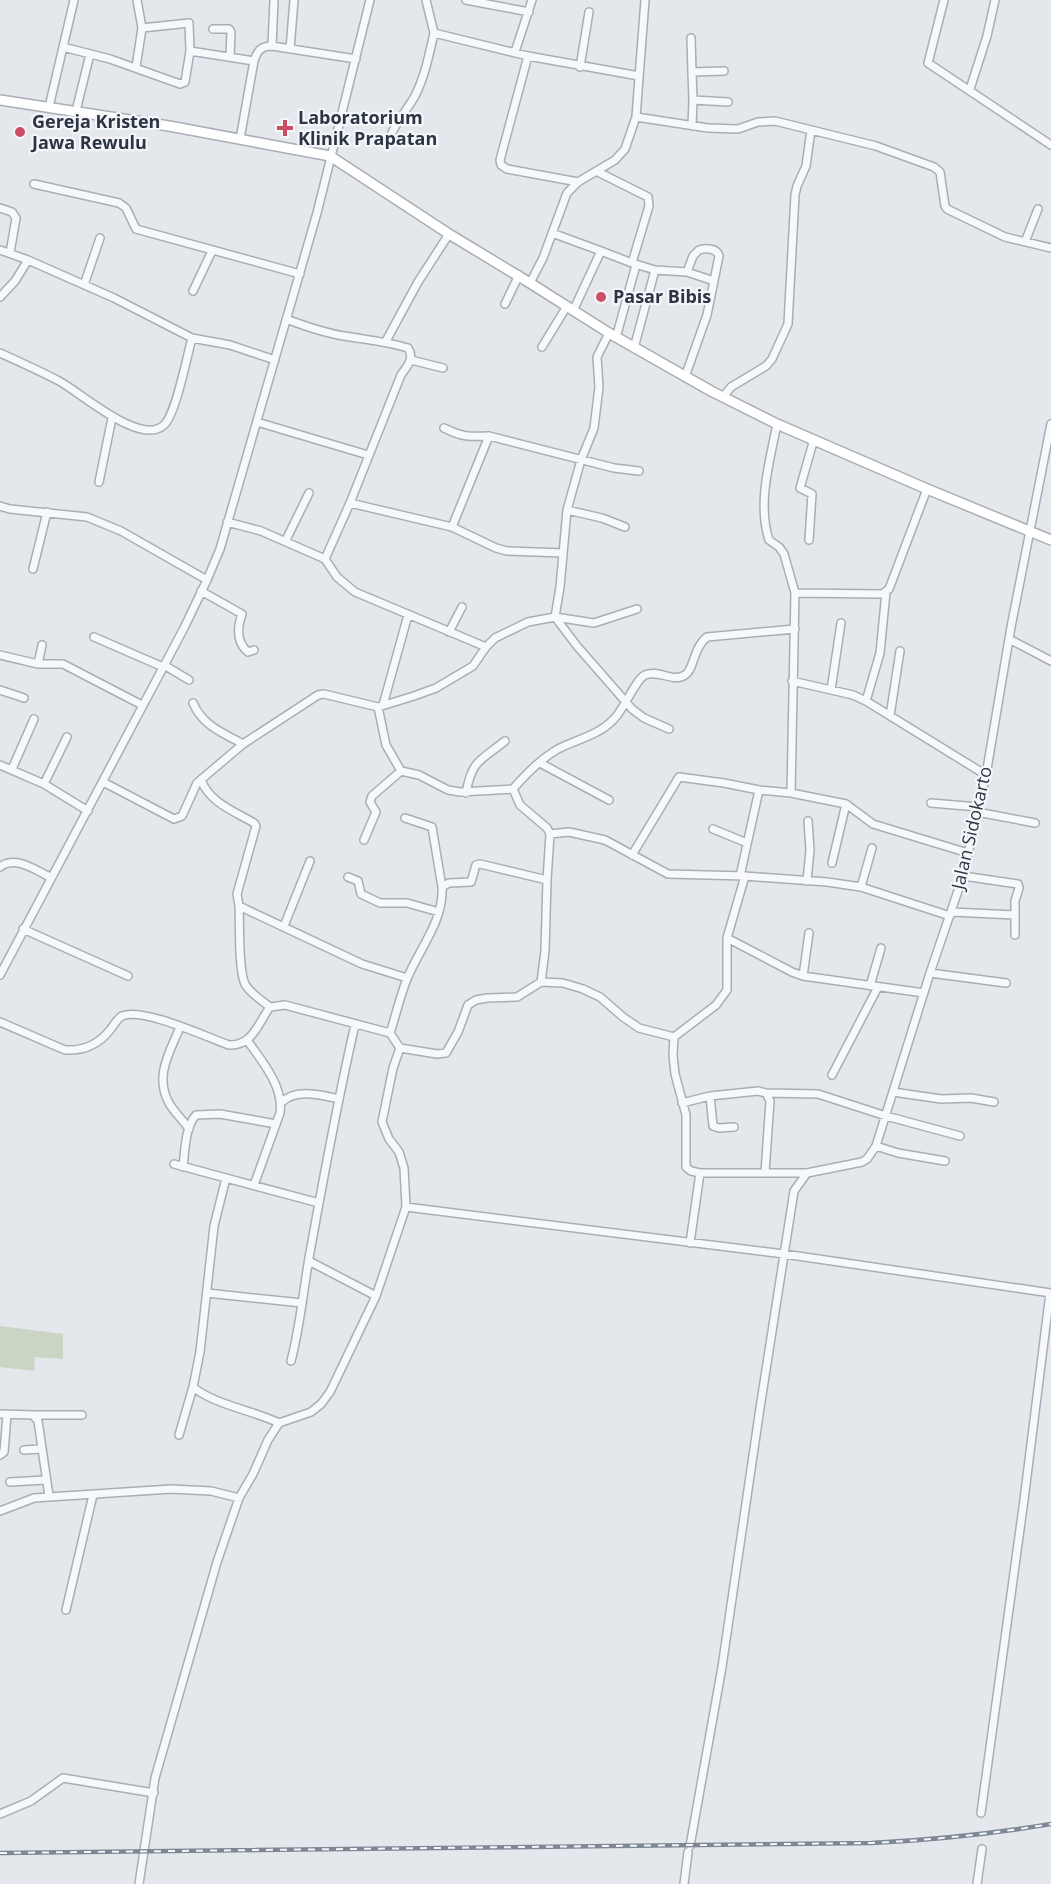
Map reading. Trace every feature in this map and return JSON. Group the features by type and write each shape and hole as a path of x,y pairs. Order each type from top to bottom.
{"main road":[{"path":"0,100 169,126 330,156 448,234 685,377 777,423 1051,540"}],"street":[{"path":"49,107 74,0"},
{"path":"136,67 142,28 137,0"},
{"path":"272,46 274,0"},
{"path":"290,50 294,0"},
{"path":"0,975 50,877 88,811 207,580 227,522 300,274 370,0"},
{"path":"390,137 393,128 414,96 427,66 434,33 426,0"},
{"path":"466,0 529,12"},
{"path":"515,52 532,0"},
{"path":"530,283 543,258 567,194 578,182 598,172 615,160 625,149 636,117 645,0"},
{"path":"944,0 928,63 1051,145"},
{"path":"970,89 987,36 995,0"},
{"path":"580,67 589,12"},
{"path":"63,47 136,67 183,84 187,80 190,51 189,23 142,28"},
{"path":"213,29 229,29 231,32 230,56"},
{"path":"434,33 580,67 639,76"},
{"path":"691,38 692,126"},
{"path":"240,139 254,61 260,48 272,46 356,59"},
{"path":"190,51 254,61"},
{"path":"76,111 90,54"},
{"path":"528,56 500,160 501,165 507,169 578,182"},
{"path":"692,72 724,71"},
{"path":"693,100 728,102"},
{"path":"636,117 692,126 738,129 758,122 775,121 876,146 934,167 940,172 947,209 1005,237 1051,248"},
{"path":"723,397 731,387 766,366 772,359 788,324 796,186 806,166 812,130"},
{"path":"598,172 648,197 649,206 612,335 597,357 599,387 594,428 581,459 567,510 555,617 632,709 644,718 669,729"},
{"path":"34,184 119,203 126,208 136,229 300,274"},
{"path":"0,208 12,212 16,218 10,253"},
{"path":"1025,242 1038,209"},
{"path":"552,233 634,264 655,270 687,272 714,280"},
{"path":"386,341 417,282 448,234"},
{"path":"84,285 100,238"},
{"path":"685,377 701,337 719,256 715,250 701,249 687,272"},
{"path":"0,250 84,285 192,338 230,345 275,360"},
{"path":"193,291 212,251"},
{"path":"542,347 570,308 601,251"},
{"path":"0,297 15,281 28,260"},
{"path":"634,348 655,270"},
{"path":"505,304 519,276"},
{"path":"286,319 312,329 343,336 386,341 408,348 411,354 411,360 401,375 325,559"},
{"path":"0,353 60,382 112,418 147,430 156,430 165,425 171,413 192,338"},
{"path":"411,360 443,368"},
{"path":"99,482 112,418"},
{"path":"257,422 368,455"},
{"path":"777,423 765,485 769,540 784,554 795,593 790,793"},
{"name":"Jalan Sidokarto","path":"876,1146 930,972 963,876 986,775 1029,531 1051,424"},
{"path":"444,428 458,435 489,436 614,468 639,471"},
{"path":"452,527 489,436"},
{"path":"809,540 812,494 800,488 814,439"},
{"path":"795,593 882,594 886,592 927,489"},
{"path":"286,540 309,492"},
{"path":"350,503 452,527 507,551 563,553"},
{"path":"0,506 87,517 120,531 207,580"},
{"path":"567,510 602,518 625,527"},
{"path":"33,569 46,513"},
{"path":"227,522 286,540 325,559 337,577 355,592 486,647"},
{"path":"201,591 242,614 238,633 241,645 248,652 254,650"},
{"path":"866,701 880,653 886,592"},
{"path":"449,632 462,607"},
{"path":"103,782 174,819 182,816 197,783 243,744 321,694 380,706 436,688 459,675 477,661 495,638 528,622 555,617 594,623 637,609"},
{"path":"408,615 380,706 386,745 401,771 419,775 448,790 466,793 513,789 557,750 593,735 613,720 636,684 646,675 654,673 676,678 688,674 699,643 707,637 795,629"},
{"path":"831,690 841,622"},
{"path":"94,637 163,666 189,680"},
{"path":"1009,639 1051,661"},
{"path":"38,664 42,645"},
{"path":"890,716 900,651"},
{"path":"0,655 38,664 63,664 142,705"},
{"path":"792,681 853,695 866,701 986,775"},
{"path":"0,690 24,698"},
{"path":"193,703 197,713 209,726 243,744"},
{"path":"12,769 34,719"},
{"path":"44,784 67,737"},
{"path":"466,793 471,770 505,741"},
{"path":"540,763 609,800"},
{"path":"0,765 44,784 88,811"},
{"path":"364,840 376,812 370,801 372,796 401,771"},
{"path":"632,855 679,777 790,793 846,804 873,824 968,853"},
{"path":"201,780 206,791 215,800 256,826 237,894 241,959 244,982 253,994 270,1007 285,1005 390,1033 400,1048 437,1054 446,1053 458,1032 468,1005 476,1000 517,997 541,982 562,983 583,988 639,1028 674,1037"},
{"path":"513,789 520,805 547,828 550,834 545,951 541,982"},
{"path":"759,790 747,843 743,876 727,938 727,990 716,1005 674,1037 675,1074 686,1115 686,1167 700,1173 807,1173 862,1162 876,1146 898,1153 945,1161"},
{"path":"932,803 978,810 1035,823"},
{"path":"832,863 846,804"},
{"path":"390,1033 407,978 440,912 443,898 432,827 405,819"},
{"path":"807,881 810,850 808,821"},
{"path":"713,829 747,843"},
{"path":"550,834 569,832 605,840 660,872 668,874 743,876 861,887 950,914 1015,915"},
{"path":"861,887 872,848"},
{"path":"0,867 7,862 15,861 50,877"},
{"path":"284,926 310,861"},
{"path":"442,887 449,883 470,883 474,868 480,864 547,880"},
{"path":"963,876 1018,884 1015,935"},
{"path":"348,877 358,881 361,894 380,903 407,903 440,912"},
{"path":"239,906 362,964 407,978"},
{"path":"23,929 128,976"},
{"path":"803,976 809,933"},
{"path":"727,938 803,976 924,993"},
{"path":"832,1075 874,987 881,948"},
{"path":"930,972 1006,983"},
{"path":"0,1022 66,1050 76,1051 100,1040 118,1019 130,1014 148,1015 237,1046 256,1032 270,1007"},
{"path":"291,1362 319,1203 355,1025"},
{"path":"180,1027 165,1062 162,1080 169,1104 189,1129"},
{"path":"247,1040 264,1064 282,1102"},
{"path":"140,1884 155,1778 217,1562 239,1498 279,1423 311,1412 330,1392 376,1296 406,1207 404,1168 399,1152 389,1139 382,1122 393,1068 400,1048"},
{"path":"682,1103 710,1096 758,1091 813,1093 960,1136"},
{"path":"893,1092 941,1099 971,1098 994,1102"},
{"path":"765,1173 770,1101 766,1093"},
{"path":"254,1185 282,1102 291,1095 314,1094 339,1099"},
{"path":"710,1096 713,1126 734,1127"},
{"path":"183,1167 193,1117 200,1114 219,1114 276,1124"},
{"path":"174,1164 319,1203"},
{"path":"690,1243 700,1173"},
{"path":"684,1884 722,1668 794,1191 807,1173"},
{"path":"179,1435 200,1352 213,1226 226,1178"},
{"path":"406,1207 784,1254 1050,1293 981,1813"},
{"path":"309,1261 376,1296"},
{"path":"207,1293 302,1303"},
{"path":"193,1387 210,1397 256,1412 279,1423"},
{"path":"0,1455 4,1452 4,1414 82,1415"},
{"path":"33,1415 40,1426 41,1449 49,1496"},
{"path":"24,1450 41,1449"},
{"path":"10,1482 45,1480"},
{"path":"0,1511 29,1498 171,1489 211,1491 239,1498"},
{"path":"66,1610 93,1495"},
{"path":"0,1814 31,1801 63,1778 154,1793"},
{"path":"977,1884 982,1850"}],"green space":[{"path":"0,1326 63,1334 63,1359 35,1357 34,1371 0,1367"}],"railway":[{"path":"0,1853 871,1843 961,1836 1051,1824"}],"place":[{"name":"Laboratorium Klinik Prapatan","path":"285,128"},
{"name":"Gereja Kristen Jawa Rewulu","path":"20,132"},
{"name":"Pasar Bibis","path":"601,297"}]}
